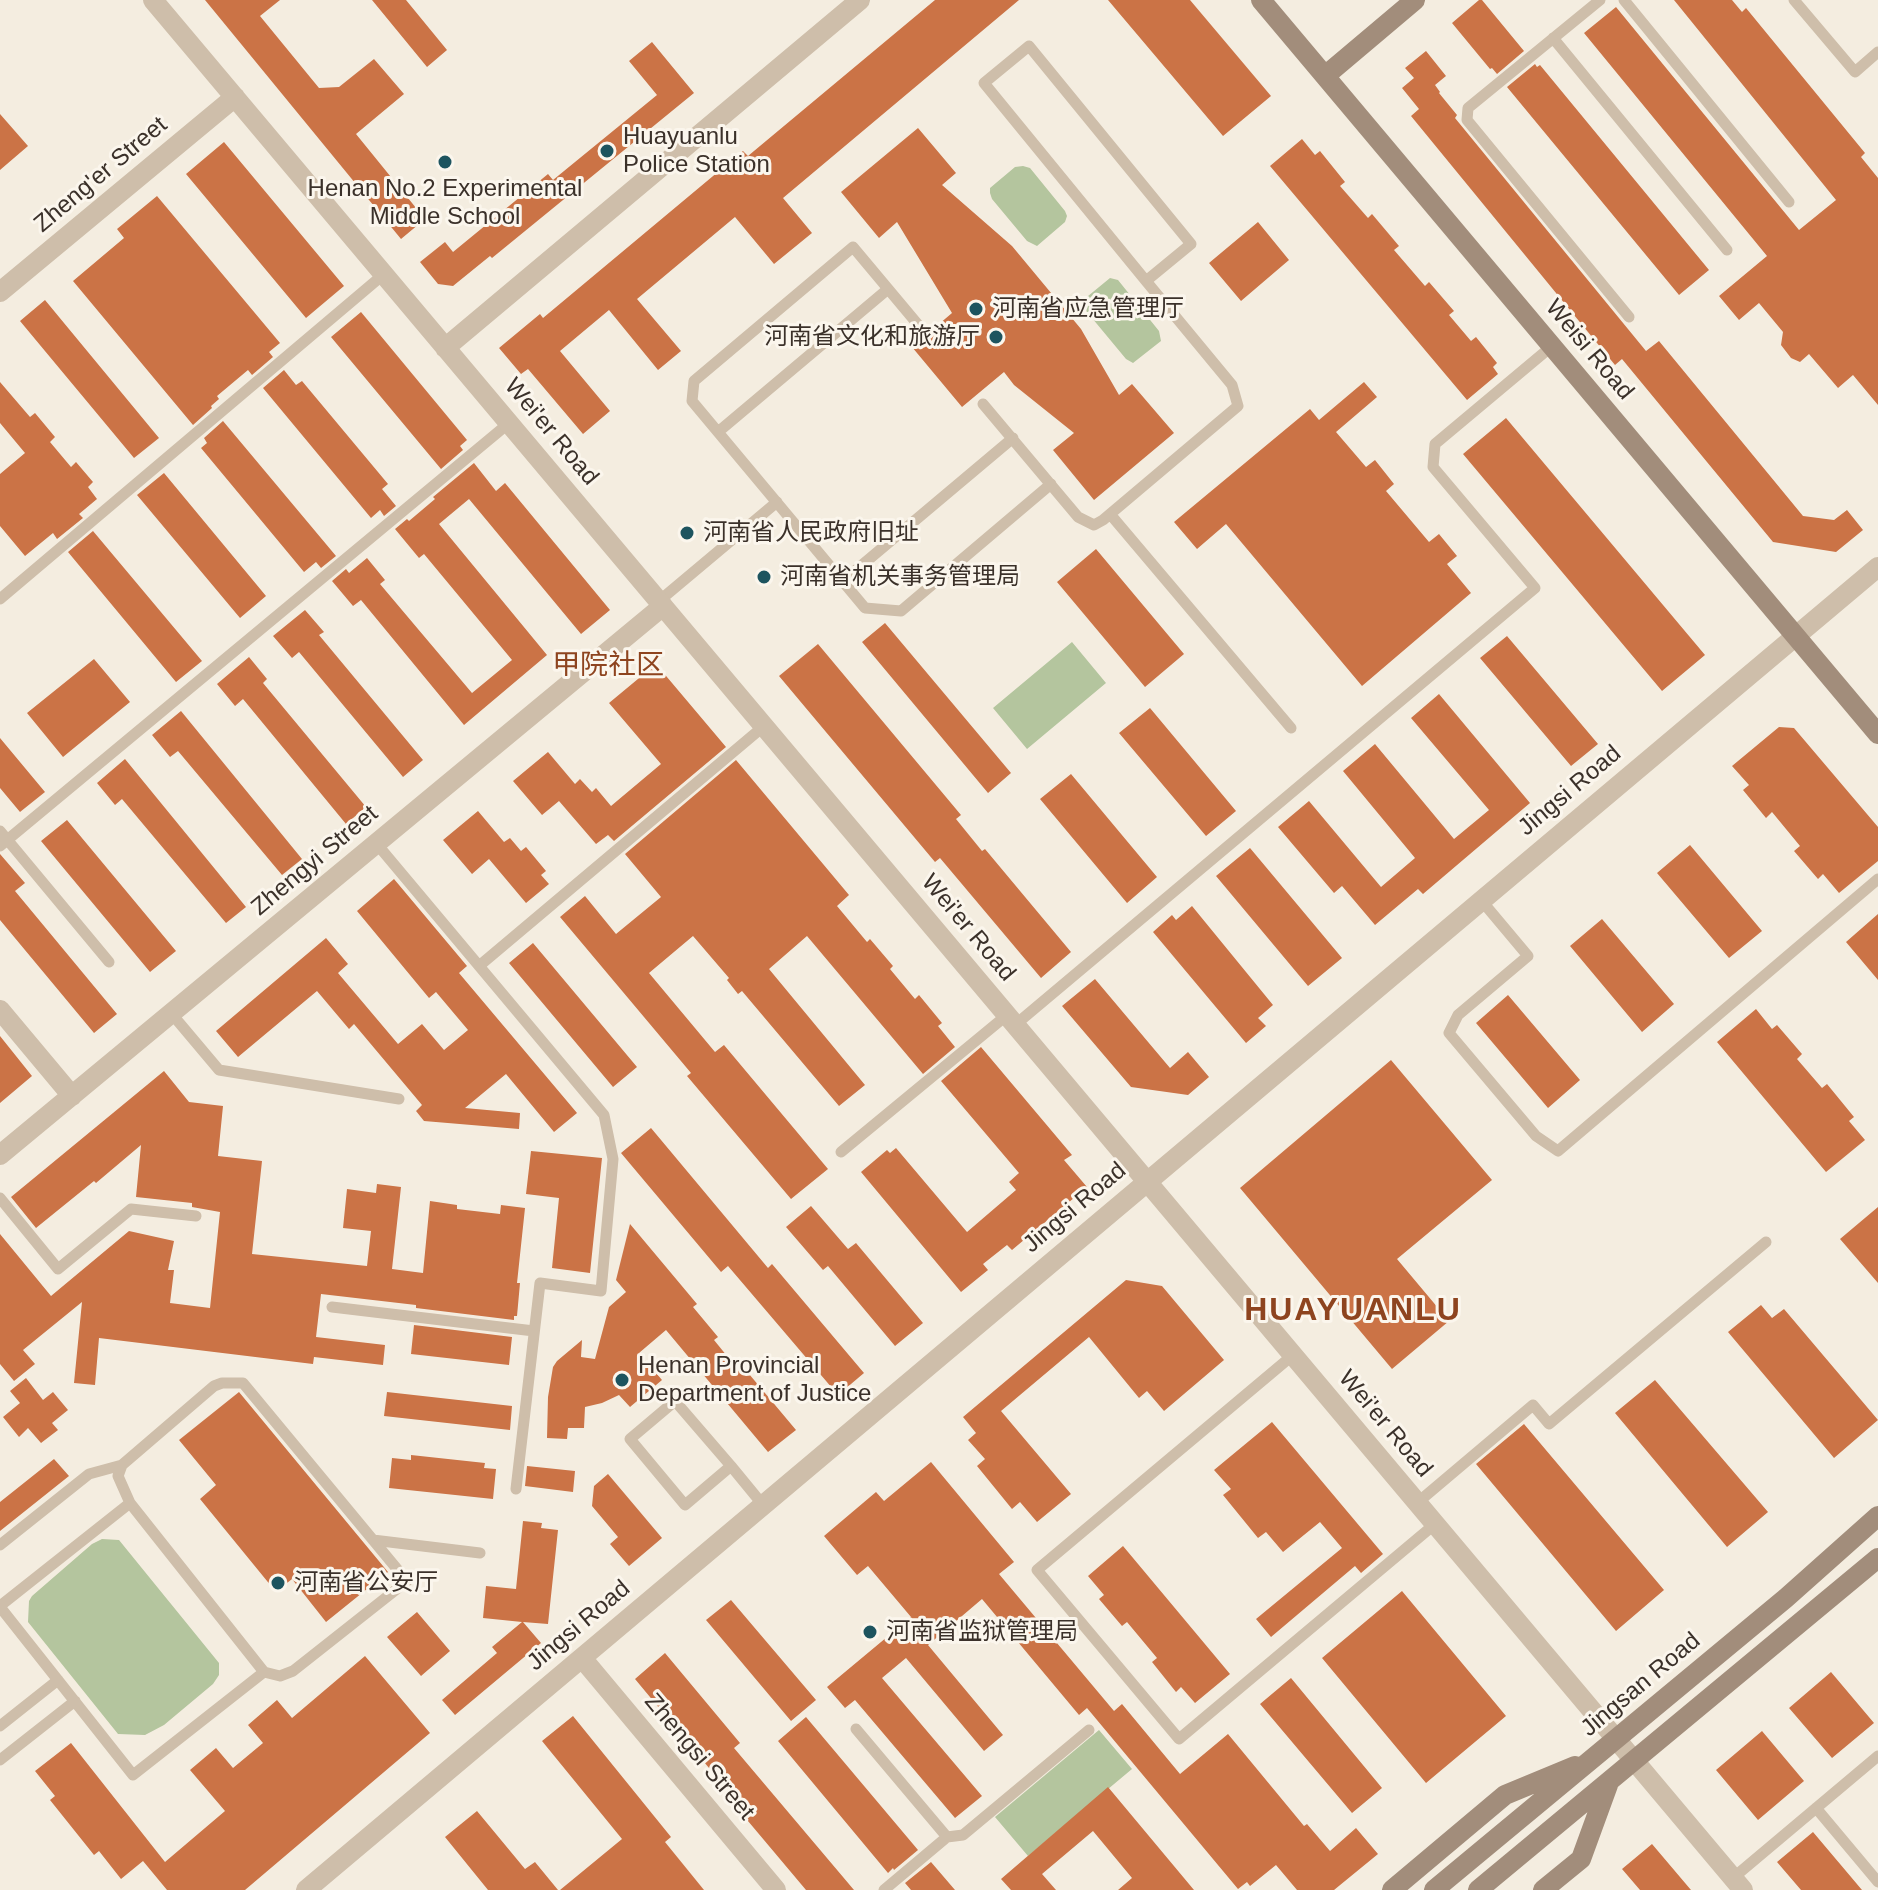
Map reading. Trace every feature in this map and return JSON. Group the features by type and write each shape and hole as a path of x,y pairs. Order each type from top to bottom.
{"main road":[{"name":"Weisi Road","path":"1261,0 1878,734"},
{"path":"1325,76 1415,0"},
{"name":"Jingsan Road","path":"1434,1890 1786,1598 1878,1516"},
{"path":"1478,1890 1878,1558"},
{"path":"1392,1890 1505,1795 1593,1758"},
{"path":"1543,1890 1581,1859 1609,1782"}],"street":[{"name":"Wei'er Road","path":"153,0 1738,1884"},
{"path":"445,348 860,0"},
{"name":"Zheng'er Street","path":"0,292 235,97"},
{"name":"Jingsi Road","path":"306,1890 1878,567"},
{"name":"Zhengyi Street","path":"0,1155 661,604"},
{"path":"0,1010 72,1096"},
{"name":"Zhengsi Street","path":"582,1658 776,1890"}],"lane":[{"path":"1600,0 1468,108 1467,120 1629,317"},
{"path":"1624,0 1789,202"},
{"path":"1794,0 1855,72 1878,52"},
{"path":"1553,38 1727,250"},
{"path":"983,404 1078,517 1094,525 1238,406 1232,385 1146,281 984,83 1029,46 1191,244 1146,281"},
{"path":"920,327 853,247 694,381 692,401 865,608 901,611 1051,484"},
{"path":"0,599 384,274"},
{"path":"718,432 888,289"},
{"path":"841,1152 1011,1020 1535,588 1433,467 1435,444 1552,346"},
{"path":"109,962 3,839 509,423"},
{"path":"843,581 1013,438"},
{"path":"661,604 777,502"},
{"path":"1110,514 1291,728"},
{"path":"479,966 764,726"},
{"path":"376,843 604,1115 613,1159 601,1291 540,1283 516,1489"},
{"path":"1481,900 1528,956 1458,1015 1449,1033 1536,1136 1558,1151 1878,879"},
{"path":"171,1013 219,1070 399,1099"},
{"path":"0,1198 58,1269 131,1209 196,1216"},
{"path":"1417,1503 1533,1405 1549,1424 1766,1242"},
{"path":"332,1307 534,1331"},
{"path":"1293,1355 1037,1570 1108,1655 1179,1739 1435,1524"},
{"path":"0,1545 89,1474 122,1465 214,1386 243,1383 407,1581 293,1671 280,1676 264,1672 130,1503 118,1476 122,1465"},
{"path":"731,1466 685,1505 630,1439 675,1401 731,1466 763,1505"},
{"path":"130,1503 0,1607 133,1775 264,1672"},
{"path":"373,1540 480,1553"},
{"path":"0,1726 58,1680"},
{"path":"0,1760 75,1701"},
{"path":"856,1729 947,1837"},
{"path":"884,1890 947,1837 963,1835 1089,1730"},
{"path":"1738,1884 1816,1808 1878,1756"},
{"path":"1816,1808 1878,1882"}],"green space":[{"path":"1015,167 1030,168 1067,216 1065,222 1037,246 1027,241 990,193 990,188"},
{"path":"1110,278 1118,280 1159,331 1161,341 1133,363 1126,359 1087,312 1082,301"},
{"path":"1072,642 1106,683 1027,749 993,708"},
{"path":"102,1539 119,1540 219,1663 219,1675 213,1684 164,1725 145,1735 118,1734 28,1622 32,1596 92,1544"},
{"path":"1099,1730 1132,1769 1028,1856 995,1817"}],"building":[{"path":"205,0 280,0 260,16 319,88 339,87 374,59 404,94 356,134 425,219 401,239"},
{"path":"372,0 406,0 447,50 427,67"},
{"path":"935,0 1019,0 783,198 812,233 774,264 735,217 637,299 681,351 658,370 609,310 560,351 610,411 583,434 528,369 521,374 499,348 540,314 543,318 743,151 748,156"},
{"path":"1108,0 1190,0 1271,96 1223,136"},
{"path":"1479,0 1524,51 1497,74 1452,23"},
{"path":"1674,0 1732,0 1742,12 1746,8 1865,153 1861,157 1878,178 1878,405 1853,375 1838,388 1809,354 1800,362 1791,358 1781,345 1783,332 1759,303 1739,320 1719,296 1767,256 1584,33 1616,7 1799,230 1836,200"},
{"path":"652,42 694,93 492,258 490,256 453,286 438,284 420,262 445,242 453,252 548,174 553,180 657,95 629,61"},
{"path":"1426,51 1446,76 1435,85 1457,115 1455,118 1646,351 1659,341 1803,516 1834,520 1847,510 1863,530 1836,552 1773,542 1622,359 1615,365 1411,116 1419,109 1402,88 1414,78 1405,68"},
{"path":"1535,64 1537,67 1540,65 1709,270 1679,295 1507,87"},
{"path":"0,114 28,146 0,170"},
{"path":"918,128 956,173 942,185 1012,246 1081,329 1119,395 1132,384 1174,433 1094,500 1053,450 1074,433 1014,385 1004,372 962,407 912,347 952,313 897,222 879,238 841,192"},
{"path":"1302,139 1315,155 1320,151 1345,182 1340,186 1368,218 1372,214 1399,246 1394,250 1425,286 1429,282 1454,311 1449,315 1471,341 1476,337 1497,363 1493,367 1498,374 1467,400 1270,166"},
{"path":"224,142 344,286 306,318 186,174"},
{"path":"157,196 280,343 269,352 273,357 252,375 248,370 217,396 219,399 212,408 193,425 73,281 124,238 117,229"},
{"path":"1258,222 1289,260 1241,301 1209,263"},
{"path":"45,300 159,438 134,458 20,321"},
{"path":"361,312 467,440 460,446 463,450 441,469 331,337"},
{"path":"284,370 296,385 302,381 388,484 382,489 396,506 384,516 380,510 371,518 263,388"},
{"path":"0,382 30,417 35,413 55,437 50,442 71,467 76,462 93,482 88,487 97,499 79,514 83,518 57,539 53,533 25,556 0,526 0,474 25,453 0,423"},
{"path":"1364,382 1377,397 1336,432 1366,467 1375,460 1394,484 1386,491 1429,542 1439,534 1457,556 1447,564 1471,593 1362,686 1226,524 1197,549 1174,522 1310,409 1319,420"},
{"path":"1506,418 1705,655 1662,691 1463,454"},
{"path":"223,421 336,556 321,568 316,562 304,572 201,448 207,443 204,438"},
{"path":"474,463 496,491 505,483 610,610 581,634 469,499 439,524 547,655 464,725 361,600 353,606 332,581 346,569 349,573 367,558 385,580 380,584 472,693 512,660 424,554 419,558 395,529 407,519 409,521"},
{"path":"164,473 266,596 240,618 137,495"},
{"path":"93,531 202,661 176,682 68,552"},
{"path":"1096,549 1184,654 1145,687 1057,582"},
{"path":"305,610 324,632 319,635 423,760 403,777 299,652 292,658 273,636"},
{"path":"885,623 1011,773 988,793 862,642"},
{"path":"1507,636 1598,744 1571,766 1480,658"},
{"path":"818,644 961,815 956,819 982,851 985,849 1071,952 1041,978 940,858 935,862 779,676"},
{"path":"249,657 267,679 263,683 366,807 346,824 243,699 235,706 217,684"},
{"path":"94,659 130,702 63,757 27,713"},
{"path":"656,664 726,747 614,841 608,835 596,844 559,801 542,815 513,781 548,752 575,784 580,779 592,792 596,788 611,806 661,764 609,703"},
{"path":"1439,694 1530,803 1423,894 1418,889 1375,925 1342,886 1334,893 1278,827 1309,801 1381,887 1415,858 1343,771 1375,744 1454,839 1489,810 1411,718"},
{"path":"1150,708 1236,811 1206,836 1119,733"},
{"path":"181,711 302,859 282,875 178,751 170,757 152,735"},
{"path":"1779,727 1794,728 1878,827 1878,861 1839,893 1823,874 1818,879 1794,851 1800,846 1772,812 1766,818 1743,790 1749,785 1732,766"},
{"path":"0,738 45,792 20,812 0,788"},
{"path":"125,759 246,907 226,923 122,799 115,805 97,783"},
{"path":"736,760 849,895 837,906 867,942 870,939 893,966 890,969 915,999 919,995 942,1023 938,1026 955,1047 923,1074 807,936 769,969 865,1085 839,1106 742,991 738,994 727,980 729,978 693,936 649,973 715,1052 724,1045 828,1169 791,1199 687,1076 691,1073 560,917 585,896 616,934 661,897 625,854"},
{"path":"1071,774 1157,877 1127,903 1040,799"},
{"path":"478,811 504,842 510,838 521,851 526,847 546,871 541,875 549,884 526,903 489,859 472,874 443,840"},
{"path":"67,820 176,951 150,972 41,841"},
{"path":"1690,845 1762,931 1729,958 1657,873"},
{"path":"1250,848 1342,958 1308,986 1216,876"},
{"path":"0,854 25,883 15,891 117,1014 94,1033 0,920"},
{"path":"394,879 467,966 459,973 577,1113 554,1132 506,1074 465,1108 520,1113 519,1129 424,1121 416,1111 422,1105 354,1024 349,1029 317,991 238,1057 216,1031 326,938 348,964 338,973 398,1044 422,1024 444,1050 468,1030 436,992 429,998 357,911"},
{"path":"1192,906 1273,1005 1258,1018 1266,1026 1246,1043 1153,932 1172,915 1176,920"},
{"path":"1878,914 1878,980 1846,942"},
{"path":"1602,919 1674,1004 1642,1032 1570,946"},
{"path":"533,943 637,1067 613,1087 509,963"},
{"path":"1095,979 1170,1068 1188,1052 1209,1077 1188,1095 1131,1087 1062,1006"},
{"path":"1508,995 1580,1080 1548,1108 1476,1023"},
{"path":"1756,1009 1772,1029 1777,1025 1802,1054 1797,1059 1822,1088 1827,1084 1854,1117 1849,1121 1865,1140 1826,1172 1717,1042"},
{"path":"0,1036 32,1076 0,1103"},
{"path":"981,1047 1072,1155 1064,1160 1087,1187 1012,1250 1007,1245 983,1264 988,1270 961,1292 861,1172 887,1150 890,1153 896,1148 967,1232 1016,1190 1009,1182 1019,1173 941,1081"},
{"path":"1391,1060 1492,1180 1397,1259 1449,1321 1392,1369 1240,1188"},
{"path":"164,1071 189,1102 223,1106 218,1156 262,1161 252,1254 367,1266 371,1231 343,1228 347,1189 376,1193 377,1184 401,1187 392,1269 423,1273 430,1201 457,1205 457,1209 500,1214 501,1205 525,1208 517,1283 520,1283 517,1316 514,1320 321,1294 316,1337 385,1345 383,1365 314,1357 313,1364 99,1338 95,1385 74,1383 82,1302 23,1350 35,1364 14,1381 0,1364 0,1234 51,1296 129,1231 174,1241 168,1270 174,1270 170,1303 210,1308 220,1212 192,1207 192,1203 136,1197 141,1145 36,1228 11,1197"},
{"path":"651,1128 768,1268 772,1264 864,1373 838,1395 728,1266 721,1272 621,1153"},
{"path":"531,1151 602,1158 590,1273 552,1268 559,1198 526,1194"},
{"path":"811,1206 848,1249 856,1243 923,1323 895,1346 828,1266 823,1270 786,1227"},
{"path":"1878,1207 1878,1283 1840,1239"},
{"path":"630,1224 697,1304 693,1307 718,1337 714,1340 740,1372 744,1368 796,1430 768,1452 666,1330 639,1353 662,1380 630,1407 619,1395 585,1407 584,1428 568,1428 567,1439 547,1438 548,1397 553,1367 582,1340 581,1357 595,1359 609,1307 626,1292 616,1280"},
{"path":"1126,1280 1162,1286 1224,1360 1164,1411 1147,1391 1139,1398 1089,1337 1001,1411 1071,1494 1037,1522 1020,1502 1012,1509 977,1466 985,1459 968,1440 976,1433 963,1417"},
{"path":"1761,1305 1772,1318 1784,1309 1878,1420 1834,1458 1728,1332"},
{"path":"414,1325 512,1337 509,1365 411,1354"},
{"path":"26,1378 43,1400 53,1392 68,1410 52,1423 58,1430 41,1443 28,1428 19,1437 3,1417 20,1403 10,1391"},
{"path":"1655,1380 1768,1512 1727,1547 1615,1413"},
{"path":"239,1392 388,1572 326,1622 292,1579 276,1592 200,1499 216,1485 179,1440"},
{"path":"387,1392 512,1406 510,1430 384,1416"},
{"path":"1272,1422 1383,1554 1361,1573 1355,1566 1271,1637 1256,1619 1342,1548 1320,1522 1283,1552 1266,1532 1258,1538 1223,1495 1231,1489 1214,1470"},
{"path":"1524,1424 1664,1590 1616,1631 1476,1464"},
{"path":"411,1455 485,1463 484,1468 496,1469 493,1499 389,1488 392,1458 411,1460"},
{"path":"54,1459 69,1476 0,1531 0,1502"},
{"path":"931,1462 1014,1562 999,1574 1114,1711 1122,1704 1180,1774 1228,1734 1304,1826 1307,1824 1330,1851 1356,1828 1378,1854 1334,1890 1297,1890 1276,1865 1250,1886 1247,1882 1238,1889 1087,1708 1079,1715 982,1599 928,1645 1003,1735 984,1751 906,1658 882,1678 982,1796 955,1818 855,1700 845,1708 827,1687 911,1617 868,1566 857,1575 824,1536 876,1492 884,1501"},
{"path":"527,1466 575,1471 573,1492 525,1486"},
{"path":"608,1474 662,1538 629,1566 610,1544 618,1537 592,1506 594,1486"},
{"path":"523,1521 542,1523 541,1528 558,1530 548,1624 523,1622 541,1643 455,1715 442,1700 497,1653 492,1647 522,1622 483,1618 486,1586 516,1589"},
{"path":"1123,1546 1230,1674 1195,1703 1181,1687 1176,1692 1152,1662 1157,1658 1127,1622 1122,1626 1099,1599 1104,1595 1088,1576"},
{"path":"1402,1591 1506,1716 1426,1783 1322,1658"},
{"path":"731,1600 816,1700 791,1721 706,1620"},
{"path":"417,1612 450,1651 421,1676 387,1637"},
{"path":"665,1653 740,1743 734,1748 854,1890 806,1890 716,1783 719,1780 635,1679"},
{"path":"365,1656 430,1733 245,1890 167,1890 143,1861 121,1879 99,1851 94,1855 50,1800 55,1796 35,1771 71,1743 165,1862 225,1811 190,1770 216,1748 233,1768 263,1743 248,1725 277,1700 292,1718"},
{"path":"1831,1672 1874,1723 1832,1758 1789,1708"},
{"path":"1291,1678 1382,1788 1352,1813 1260,1704"},
{"path":"573,1716 671,1837 665,1842 704,1890 560,1890 622,1839 542,1741"},
{"path":"806,1717 918,1850 894,1870 888,1873 778,1741"},
{"path":"1762,1731 1804,1781 1758,1820 1716,1770"},
{"path":"1108,1787 1194,1890 1118,1890 1132,1878 1093,1831 1042,1874 1056,1890 1011,1890 1001,1879"},
{"path":"477,1811 525,1869 535,1862 558,1890 488,1890 445,1837"},
{"path":"1813,1832 1862,1890 1801,1890 1777,1862"},
{"path":"1652,1844 1691,1890 1640,1890 1622,1869"},
{"path":"931,1862 955,1890 911,1890 905,1883"}],"place":[{"name":"Huayuanlu Police Station","path":"607,151"},
{"name":"Henan No.2 Experimental Middle School","path":"445,162"},
{"name":"河南省应急管理厅","path":"976,309"},
{"name":"河南省文化和旅游厅","path":"996,337"},
{"name":"河南省人民政府旧址","path":"687,533"},
{"name":"河南省机关事务管理局","path":"764,577"},
{"name":"Henan Provincial Department of Justice","path":"622,1380"},
{"name":"河南省公安厅","path":"278,1583"},
{"name":"河南省监狱管理局","path":"870,1632"}],"district":[{"name":"甲院社区","path":"608,666"},
{"name":"HUAYUANLU","path":"1353,1311"}]}
